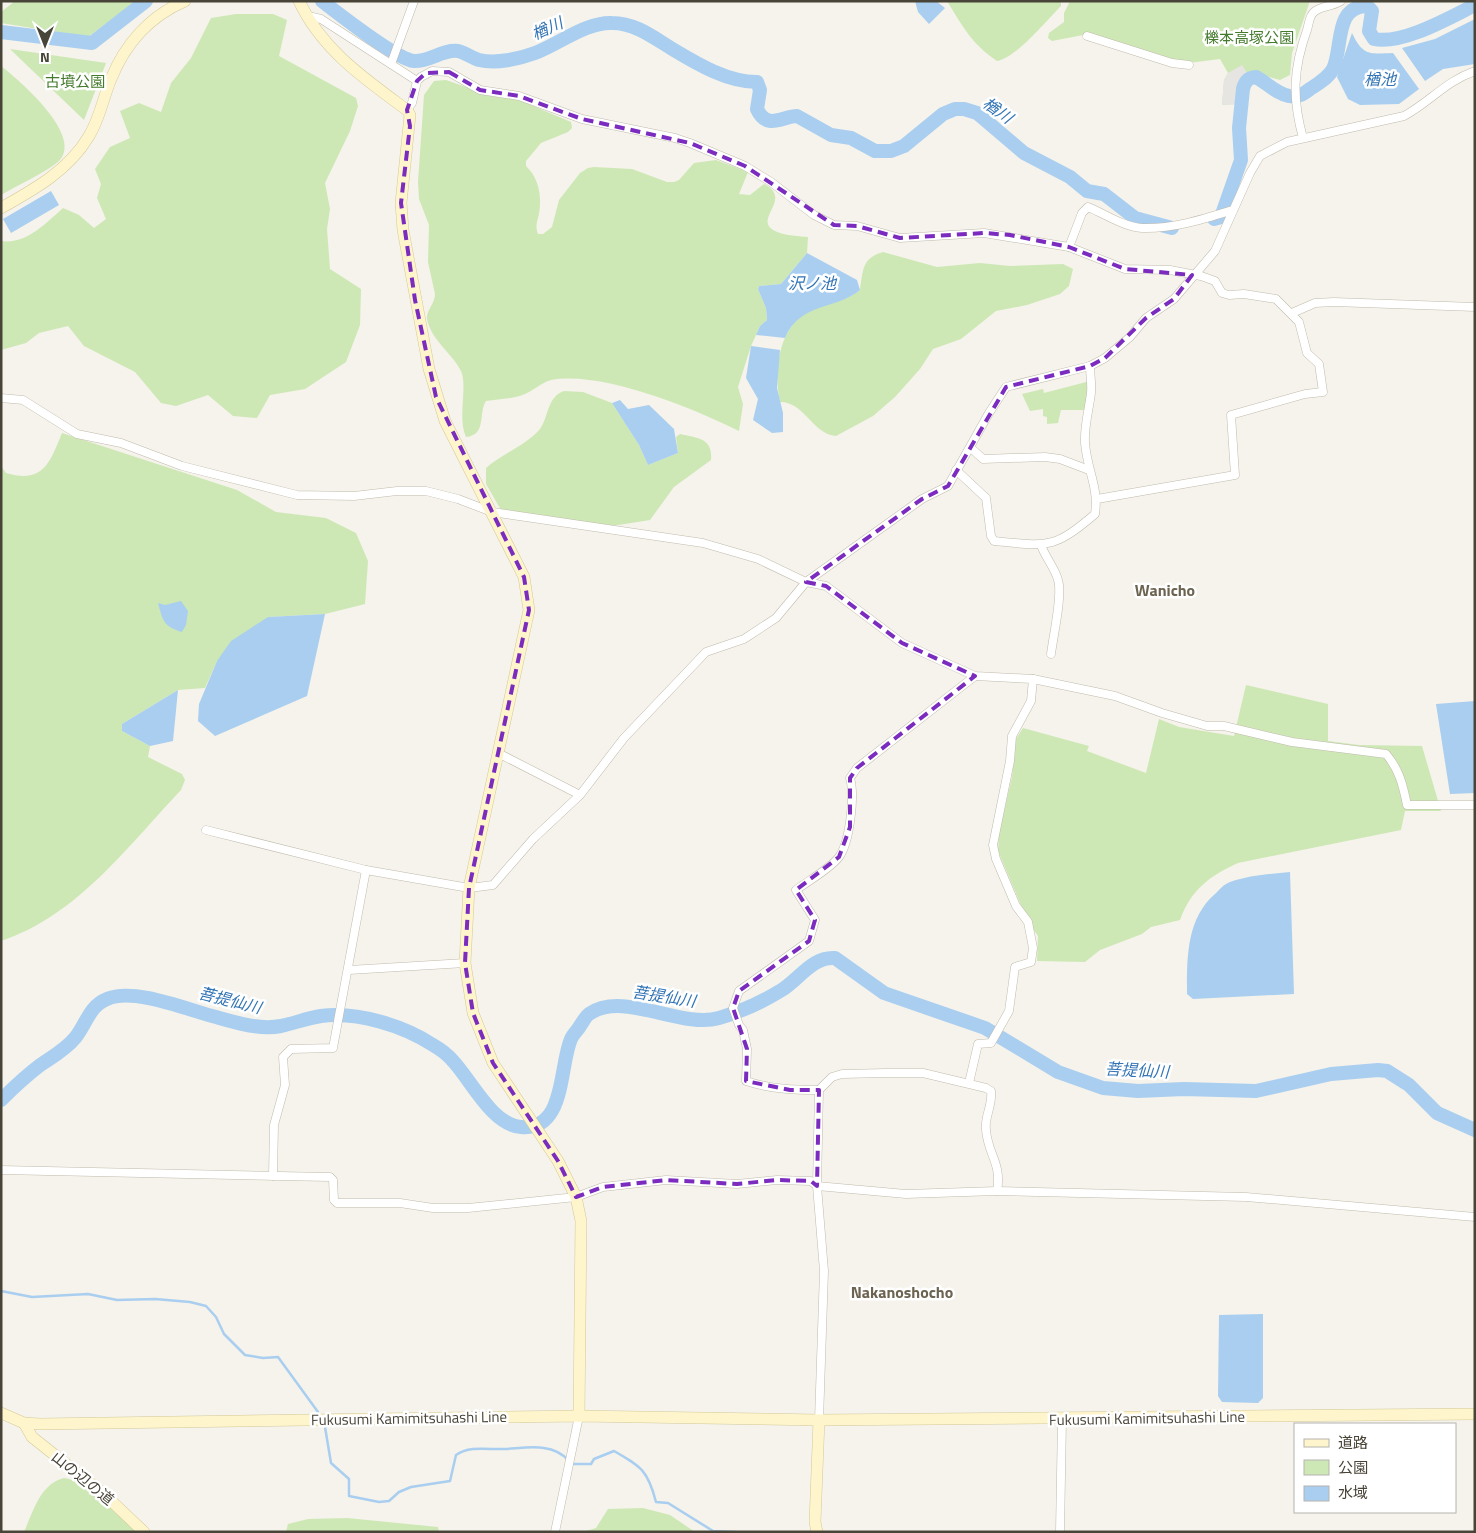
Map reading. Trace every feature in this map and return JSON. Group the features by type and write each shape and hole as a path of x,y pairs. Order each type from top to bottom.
{"street":[{"path":"1,208 41,186 73,159 89,136 101,110 120,57 136,36 153,20 185,1"},
{"path":"299,1 324,41 348,65 407,110 410,115 401,203 403,230 429,369 445,420 524,577 528,610 469,888 465,963 473,1012 493,1063 558,1161 576,1197 581,1220 579,1416 555,1532"},
{"path":"391,64 414,1"},
{"path":"1303,138 1294,81 1300,49 1311,14 1319,8 1332,7 1341,1"},
{"path":"308,16 321,19 417,81"},
{"path":"1087,36 1172,63 1189,65"},
{"path":"206,830 366,870 469,888 493,885 533,838 580,795 624,738 706,652 744,639 776,618 806,582 922,499 948,486 989,413 1006,387 1090,366 1105,358 1130,337 1146,318 1174,299 1192,275 1215,251 1260,156 1272,148 1303,138 1404,116 1418,108 1446,85 1475,71"},
{"path":"407,110 412,103 417,81 426,73 449,72 480,90 519,96 560,112 611,126 675,138 746,166 771,182 814,215 834,225 857,226 900,238 984,233 1069,247 1125,269 1170,270 1215,281 1222,293 1229,295 1251,294 1276,299 1292,313 1302,331 1307,353 1319,364 1323,392 1305,394 1231,415 1231,440 1235,475 1097,499"},
{"path":"1069,247 1082,213 1088,207 1118,221 1142,228 1178,225 1233,210"},
{"path":"1292,313 1315,303 1334,302 1475,307"},
{"path":"956,470 986,498 991,536 994,541 1040,545 1055,542 1076,531 1095,514 1097,499 1096,484 1089,470 1085,441 1091,392 1090,366"},
{"path":"1,398 22,400 77,434 121,444 182,466 298,495 313,497 354,496 397,491 426,491 458,499 492,512 703,543 758,559 806,582 826,586 902,644 975,676 1032,679 1116,696 1162,713 1208,726 1224,726 1292,742 1386,754 1394,763 1401,778 1407,804 1475,805"},
{"path":"971,448 983,459 1045,457 1060,459 1089,470"},
{"path":"1040,545 1058,580 1059,593 1051,654"},
{"path":"819,1090 790,1090 759,1086 746,1081 747,1049 743,1030 738,1025 733,1008 738,991 809,941 815,920 796,890 839,857 850,827 853,788 850,778 857,768 975,676"},
{"path":"969,1083 978,1044 991,1043 1006,1019 1014,966 1031,962 1033,948 1028,922 1016,906 996,858 993,845 1010,761 1012,736 1031,701 1032,679"},
{"path":"498,753 580,795"},
{"path":"273,1176 274,1125 285,1085 284,1056 291,1049 332,1048 349,970 366,870"},
{"path":"349,970 465,963"},
{"path":"817,1532 815,1522 824,1271 817,1186 819,1090 832,1077 842,1074 923,1073 969,1083 991,1091 992,1098 985,1128 999,1170 997,1191"},
{"path":"1,1170 332,1178 334,1200 340,1204 400,1203 432,1208 468,1208 576,1197 603,1187 666,1180 738,1184 777,1180 811,1181 817,1186 906,1194 997,1191 1246,1197 1475,1217"},
{"name":"Fukusumi Kamimitsuhashi Line","path":"1,1413 24,1423 579,1416 819,1420 1475,1414"},
{"path":"1060,1532 1062,1419"},
{"name":"山の辺の道","path":"24,1423 32,1437 105,1495 144,1532"}],"highlighted area":[{"path":"449,72 480,90 519,96 582,119 690,143 745,166 834,225 857,226 900,238 984,233 1010,235 1069,247 1125,269 1192,275 1174,299 1146,318 1105,358 1090,366 1006,387 948,486 922,499 806,582 826,586 902,643 975,676 857,768 850,778 850,827 839,857 796,890 815,920 809,941 739,991 733,1008 747,1049 746,1081 790,1090 819,1090 817,1186 811,1181 777,1180 737,1184 666,1180 603,1187 576,1197 558,1161 493,1063 473,1013 465,963 469,888 529,610 524,577 436,397 415,300 401,203 410,126 407,110 417,81 426,73"}],"green space":[{"path":"15,1 136,1 88,37 1,23 1,12"},
{"path":"947,1 1061,1 1061,6 1022,46 1005,58 997,61 974,41"},
{"name":"櫟本高塚公園","path":"1070,1 1310,1 1292,53 1290,75 1280,80 1254,73 1238,83 1237,104 1222,105 1224,80 1228,73 1220,59 1188,63 1166,59 1083,35 1052,41 1048,38 1049,33 1064,22 1064,13"},
{"path":"236,14 273,14 287,20 279,56 356,98 358,106 350,131 325,183 330,209 327,229 330,269 361,289 360,325 346,362 305,389 270,395 257,418 233,416 208,395 176,406 161,403 135,372 84,346 68,326 39,333 26,343 1,350 1,241 19,240 35,232 63,208 79,215 94,228 106,219 97,198 101,184 95,169 110,147 130,138 120,111 139,103 161,112 171,83 191,58 211,18"},
{"name":"古墳公園","path":"10,49 106,63 84,120"},
{"path":"1,66 21,83 47,110 57,124 63,138 64,151 58,162 1,195"},
{"path":"446,80 491,96 519,100 571,122 572,128 568,132 541,143 526,161 526,166 537,182 540,195 540,208 536,226 538,234 543,234 552,227 559,200 580,173 588,168 632,169 667,182 674,182 679,180 694,163 716,160 748,172 739,194 750,195 764,184 772,190 775,197 768,217 768,223 771,228 780,233 808,237 807,253 781,284 759,286 758,289 766,308 767,320 760,326 751,346 738,387 743,404 739,431 673,402 621,386 572,379 551,380 522,395 486,401 477,432 466,437 462,421 463,378 461,371 437,340 429,327 427,319 435,294 428,262 429,225 419,199 418,182 424,95 434,81"},
{"path":"883,252 937,267 980,263 1010,266 1063,264 1073,269 1069,286 1060,294 1027,305 996,311 961,339 933,349 920,369 895,397 873,416 836,436 828,434 796,407 789,403 780,402 777,376 781,350 785,337 800,317 811,310 849,297 860,290 863,271 867,261"},
{"path":"1090,381 1087,410 1061,410 1058,423 1047,424 1047,417 1043,416 1043,409 1030,411 1022,394 1043,389 1044,393"},
{"path":"564,391 583,392 612,403 639,445 648,465 678,453 676,437 680,434 698,438 707,443 710,447 711,460 674,487 650,520 612,526 501,510 486,484 486,468 535,434 543,424 551,402 558,394"},
{"path":"62,433 237,490 276,512 326,518 356,533 368,561 365,604 325,614 268,617 217,661 205,688 178,690 122,724 122,731 150,746 148,757 182,774 185,780 181,790 121,856 77,897 54,915 28,930 1,941 1,466 6,473 19,476 37,473 44,468 54,453"},
{"path":"1246,685 1328,704 1328,741 1359,745 1422,746 1441,811 1405,811 1401,830 1238,863 1218,873 1202,885 1184,909 1180,920 1151,927 1142,934 1100,950 1085,962 1037,961 1038,936 1028,922 998,851 999,833 1012,777 1016,739 1023,728 1089,746 1087,751 1146,773 1159,719 1179,727 1234,736"},
{"path":"64,1478 73,1480 93,1492 114,1508 139,1532 24,1532 43,1492 56,1481"},
{"path":"643,1508 670,1515 695,1532 583,1532 596,1528 608,1509"},
{"path":"347,1518 438,1527 439,1532 286,1532 288,1524 308,1519"}],"shaded area":[{"path":"1242,65 1249,76 1238,83 1237,104 1222,105 1224,80 1228,73"}],"water":[{"path":"915,1 936,1 945,8 929,24 918,12"},
{"name":"楢池","path":"1475,19 1475,64 1443,69 1425,81 1402,48 1435,39"},
{"name":"楢池","path":"1352,33 1363,50 1378,54 1393,53 1419,89 1399,104 1360,105 1348,99 1337,77"},
{"path":"51,191 59,205 11,233 3,219"},
{"name":"沢ノ池","path":"807,253 857,280 860,290 840,301 809,312 792,326 785,338 756,335 760,326 767,320 766,308 758,289 759,286 781,284"},
{"path":"751,346 780,350 777,388 783,413 783,432 772,433 753,420 758,399 746,378"},
{"path":"620,400 628,409 649,405 674,429 678,453 648,465 639,445 612,403"},
{"path":"181,601 188,611 186,625 182,632 167,625 158,603 165,605"},
{"path":"325,614 307,696 215,736 198,721 199,704 217,661 231,641 268,617"},
{"path":"178,690 173,741 150,746 122,731 122,724"},
{"path":"1475,701 1475,793 1450,794 1436,704"},
{"path":"1290,872 1294,994 1193,999 1187,994 1188,954 1193,927 1205,904 1222,887 1230,882 1252,876"},
{"path":"1263,1314 1263,1398 1258,1403 1222,1402 1218,1396 1219,1315"}],"waterway":[{"name":"楢川","path":"1,32 92,43 146,1"},
{"name":"楢川","path":"322,1 381,45 394,53 414,61 425,60 452,51 458,51 479,60 507,60 535,53 592,26 612,23 637,28 714,72 735,79 757,82 760,90 757,109 761,116 766,119 776,121 797,116 831,135 851,138 875,151 891,151 904,146 943,114 955,109 964,109 977,113 1024,153 1070,177 1087,191 1104,194 1135,218 1172,228"},
{"name":"楢川","path":"1214,219 1221,217 1241,160 1239,128 1243,89 1247,80 1256,77 1280,93 1292,96 1300,95 1316,85 1326,78 1333,69 1344,20 1356,8 1367,6 1372,11 1369,31 1374,39 1385,40 1398,38 1425,29 1475,5"},
{"name":"菩提仙川","path":"1,1100 34,1070 63,1050 79,1033 96,1006 107,999 118,996 131,996 161,1001 232,1022 257,1026 281,1026 316,1017 335,1015 380,1021 421,1038 446,1054 460,1069 491,1110 501,1119 521,1127 536,1125 546,1119 553,1108 562,1080 571,1039 589,1014 603,1008 618,1006 687,1019 704,1020 719,1018 743,1010 773,995 787,987 819,961 835,958 884,993 985,1028 1058,1072 1103,1088 1138,1091 1184,1089 1256,1091 1331,1074 1387,1071 1409,1085 1437,1113 1475,1130"},
{"path":"1,1291 32,1297 88,1294 117,1300 155,1299 190,1302 206,1306 216,1317 224,1334 245,1355 263,1358 278,1357 318,1412"},
{"path":"325,1427 331,1463 349,1479 349,1496 379,1502 389,1501 399,1492 411,1487 450,1481 456,1455 467,1450 538,1447 547,1448 562,1454 568,1460"},
{"path":"572,1464 591,1464 594,1459 614,1451 631,1461 647,1476 656,1502 668,1503 713,1531 735,1532"}],"district":[{"name":"Wanicho","path":"1165,590"},
{"name":"Nakanoshocho","path":"902,1292"}]}
